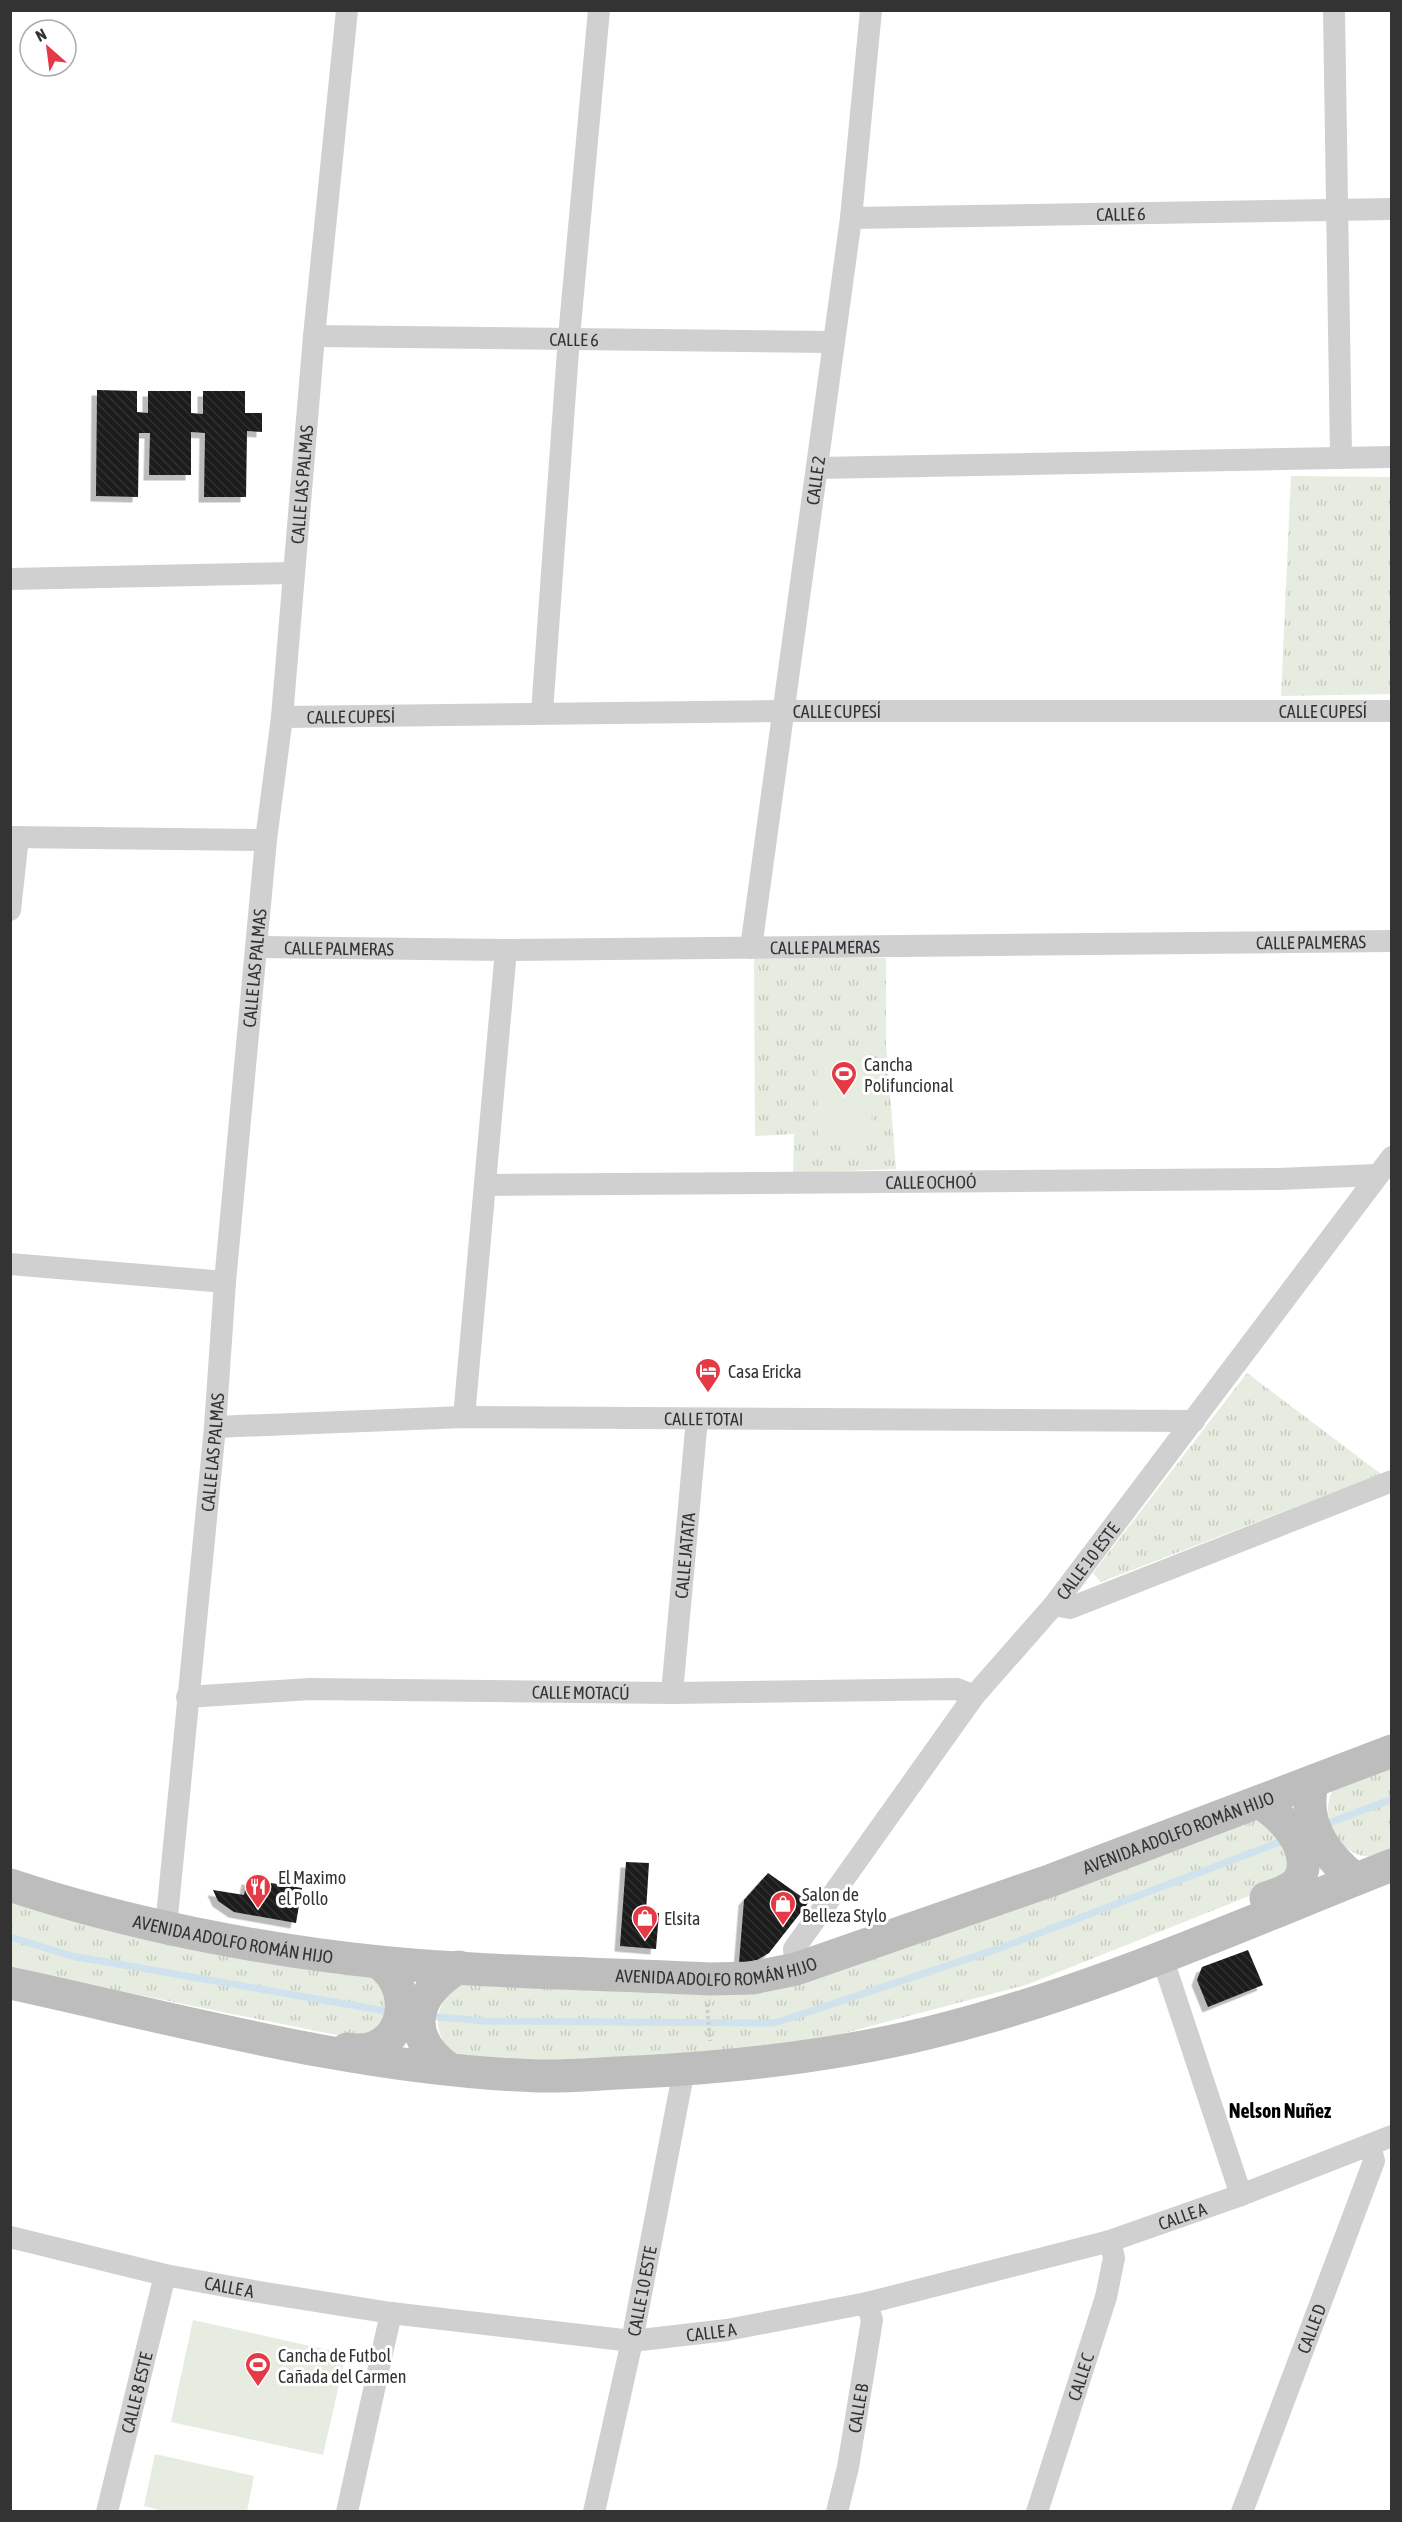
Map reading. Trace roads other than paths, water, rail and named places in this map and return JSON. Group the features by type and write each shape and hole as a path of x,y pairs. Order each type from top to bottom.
{"main road":[{"name":"AVENIDA ADOLFO ROMÁN HIJO","path":"10,1885 64,1903 166,1927 382,1964 453,1971 710,1979 752,1978 796,1969 1266,1806 1311,1789 1392,1751"},
{"path":"1311,1789 1317,1835 1346,1872"},
{"path":"1049,1997 1081,1975 1289,1889 1301,1876 1302,1863 1298,1843 1288,1825 1266,1806"},
{"path":"10,1983 278,2042 442,2064 540,2076 684,2069 810,2055 929,2033 1049,1997 1162,1957 1346,1872 1392,1864"},
{"path":"278,2042 304,2041 357,2050 373,2048 387,2040 397,2027 401,2006 400,1989 382,1964"},
{"path":"442,2064 426,2046 420,2012 427,1993 453,1971"}],"street":[{"name":"CALLE LAS PALMAS","path":"166,1927 215,1427 225,1282 258,947 266,840 282,717 314,336 347,10"},
{"path":"542,712 569,338 599,10"},
{"name":"CALLE 2","path":"751,948 817,468 832,342 851,218 871,10"},
{"path":"1334,10 1335,211 1341,456"},
{"name":"CALLE 6","path":"851,218 1392,209"},
{"name":"CALLE 6","path":"314,336 832,342"},
{"path":"817,468 1108,464 1341,456 1392,457"},
{"path":"10,579 293,573"},
{"name":"CALLE CUPESÍ","path":"282,717 542,712 1392,711"},
{"path":"10,910 14,837 266,840"},
{"name":"CALLE PALMERAS","path":"258,947 506,950 1392,941"},
{"path":"464,1417 506,950"},
{"name":"CALLE 10 ESTE","path":"796,1969 794,1949 974,1696 1054,1605 1392,1157"},
{"name":"CALLE OCHOÓ","path":"485,1185 1266,1179 1377,1175"},
{"path":"10,1264 225,1282"},
{"name":"CALLE TOTAI","path":"215,1427 464,1417 1194,1421"},
{"name":"CALLE JATATA","path":"672,1693 697,1419"},
{"path":"1054,1605 1070,1608 1392,1481"},
{"name":"CALLE MOTACÚ","path":"187,1697 310,1689 672,1693 957,1689 974,1696"},
{"path":"1162,1957 1241,2195"},
{"name":"CALLE 10 ESTE","path":"594,2511 632,2341 684,2069"},
{"name":"CALLE A","path":"10,2237 165,2275 391,2313 632,2341 727,2330 867,2303 1110,2241 1241,2195 1392,2136"},
{"name":"CALLE D","path":"1242,2511 1374,2161 1370,2145"},
{"name":"CALLE C","path":"1037,2511 1106,2297 1114,2258 1110,2241"},
{"name":"CALLE 8 ESTE","path":"107,2511 165,2275"},
{"name":"CALLE B","path":"837,2511 848,2467 872,2320 867,2303"},
{"path":"347,2511 391,2313"}],"waterway":[{"path":"1324,1825 1392,1799"},
{"path":"429,2016 484,2021 775,2023 1003,1947 1285,1840"},
{"path":"10,1937 72,1956 391,2012"}],"place":[{"name":"Cancha Polifuncional","path":"844,1097"},
{"name":"Casa Ericka","path":"708,1394"},
{"name":"El Maximo el Pollo","path":"258,1910"},
{"name":"Salon de Belleza Stylo","path":"783,1927"},
{"name":"Elsita","path":"645,1941"},
{"name":"Cancha de Futbol Cañada del Carmen","path":"258,2388"}],"district":[{"name":"Nelson Nuñez","path":"1280,2110"}]}
